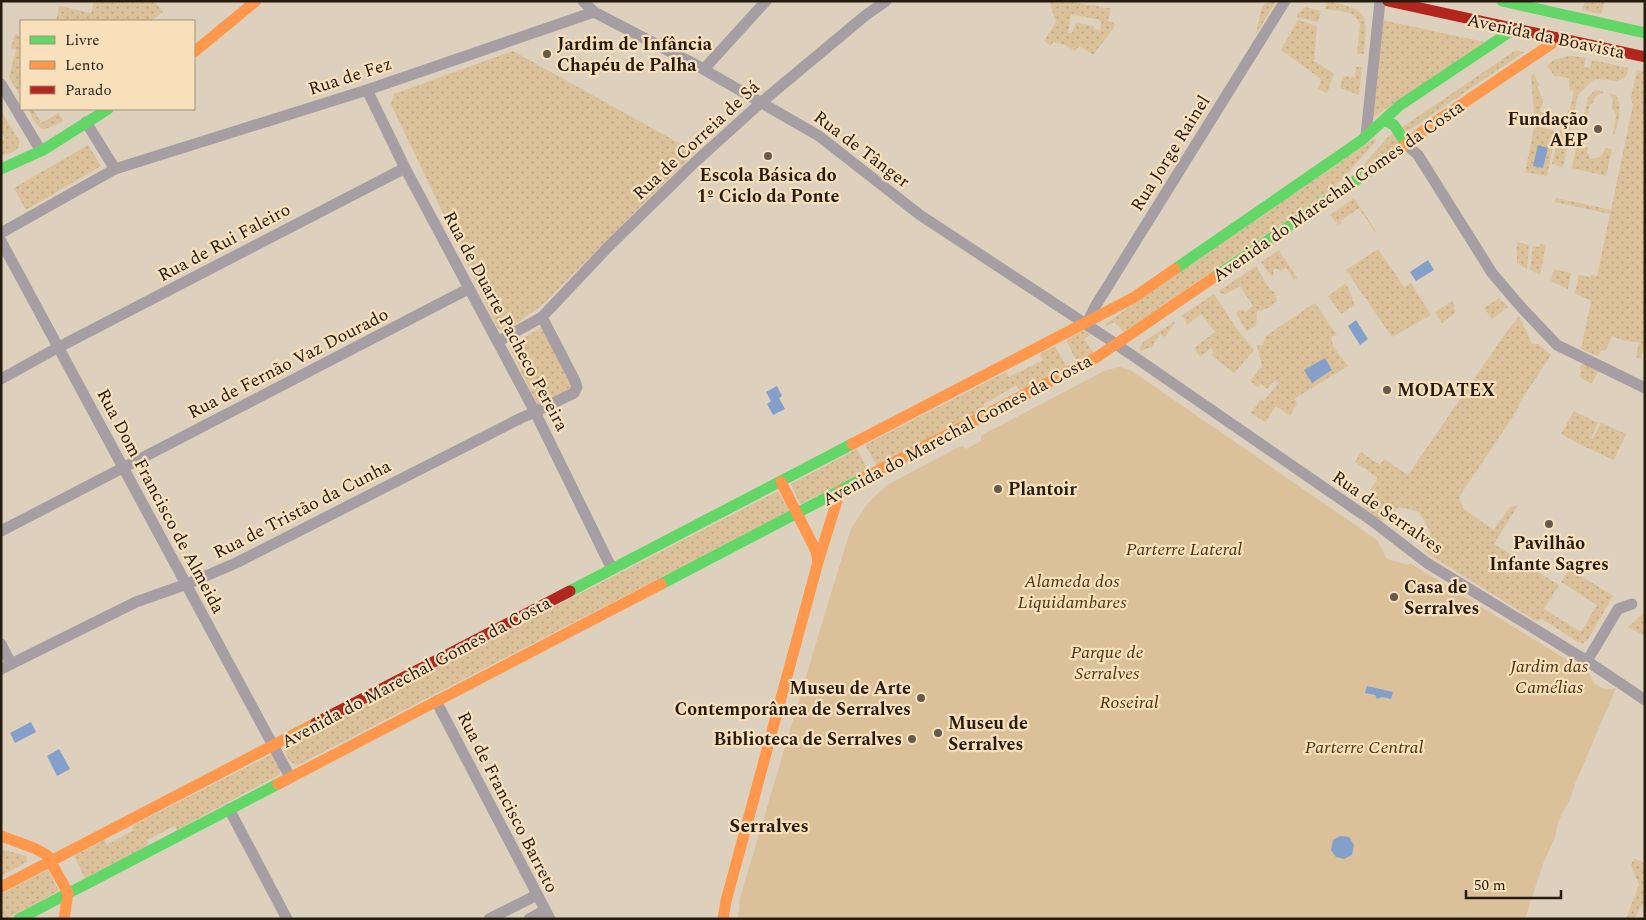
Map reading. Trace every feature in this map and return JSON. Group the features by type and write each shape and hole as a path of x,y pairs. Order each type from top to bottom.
{"main road":[{"path":"195,51 256,1"},
{"name":"Avenida da Boavista","path":"1388,1 1645,57"},
{"name":"Avenida da Boavista","path":"1502,1 1645,33"},
{"name":"Avenida do Marechal Gomes da Costa","path":"1,887 1134,298 1362,140 1399,106 1541,10"},
{"path":"1560,38 1566,15"},
{"name":"Avenida do Marechal Gomes da Costa","path":"19,919 1074,370 1117,344 1407,145 1428,127 1560,38"},
{"path":"1,170 41,151 106,110"},
{"path":"1384,120 1394,125 1407,145"},
{"path":"781,482 816,551 818,562"},
{"path":"723,919 726,901 818,562 840,491"},
{"path":"1,836 44,852 51,861 68,893 64,919"}],"street":[{"name":"Rua de Tânger","path":"583,1 594,12 763,101 819,136 920,216 1086,324"},
{"path":"704,69 766,1"},
{"name":"Rua de Correia de Sá","path":"498,341 542,317 615,240 694,163 763,101 866,15 886,1"},
{"name":"Rua Jorge Rainel","path":"1086,324 1284,1"},
{"name":"Avenida do Marechal Gomes da Costa","path":"1366,135 1380,1"},
{"name":"Rua de Fez","path":"1,233 115,169 367,90 594,12"},
{"path":"1,84 41,151"},
{"name":"Rua de Duarte Pacheco Pereira","path":"367,90 404,168 536,412 612,569"},
{"path":"86,122 115,169"},
{"path":"1407,145 1418,155 1492,273 1557,345 1645,388"},
{"name":"Rua de Rui Faleiro","path":"1,379 404,168"},
{"name":"Rua Dom Francisco de Almeida","path":"1,241 290,777"},
{"name":"Rua de Fernão Vaz Dourado","path":"1,531 468,289"},
{"path":"536,412 574,392 577,387 542,317"},
{"name":"Avenida do Marechal Gomes da Costa","path":"1086,324 1117,344"},
{"name":"Rua de Serralves","path":"1117,344 1371,520 1427,563 1588,661 1645,700"},
{"name":"Rua de Tristão da Cunha","path":"6,667 136,602 187,584 236,563 520,418 536,412"},
{"path":"1588,661 1618,609 1632,604"},
{"path":"1,644 6,667"},
{"name":"Rua de Francisco Barreto","path":"436,701 548,914"},
{"path":"229,809 287,919"},
{"path":"489,919 537,895"},
{"path":"528,919 548,914"}],"green space":[{"path":"94,1 154,1 163,12 152,20 56,20 59,6 91,13"},
{"path":"1049,1 1075,1 1085,5 1111,8 1108,21 1115,23 1113,29 1093,55 1079,46 1075,51 1065,45 1053,42 1051,46 1044,41 1056,22","holes":["1071,14 1100,20 1100,30 1094,29 1094,26 1076,23 1072,33 1068,33"]},
{"path":"1270,1 1276,1 1256,34 1262,6"},
{"path":"1326,1 1351,7 1363,15 1366,29 1364,54 1357,54 1360,25 1358,20 1355,16 1346,12 1325,9"},
{"path":"1585,1 1605,1 1601,14 1582,10"},
{"path":"1305,7 1321,11 1318,22 1297,17 1297,14"},
{"path":"1298,20 1317,26 1314,61 1334,74 1327,93 1318,89 1321,79 1281,50"},
{"path":"1382,20 1484,42 1374,117 1371,116"},
{"path":"15,34 20,36 19,94 9,77 16,50 11,48"},
{"path":"1516,50 1524,52 1405,133 1401,128"},
{"path":"513,51 695,152 541,306 506,331 498,329 391,104 394,94"},
{"path":"1568,56 1586,58 1584,67 1590,68 1592,60 1628,68 1627,75 1624,78 1617,81 1597,79 1592,81 1578,95 1563,167 1552,164 1560,131 1563,124 1565,124 1568,110 1570,110 1574,91 1570,90 1569,78 1555,77 1547,65 1554,60"},
{"path":"1356,67 1362,67 1359,95 1340,88 1343,76 1355,77"},
{"path":"1637,70 1645,72 1645,340 1641,359 1636,357 1639,342 1625,341 1612,336 1606,350 1601,351 1598,356 1581,349 1591,301 1575,293 1579,275 1597,276 1610,214 1555,202 1556,198 1611,210 1633,105 1631,98"},
{"path":"1534,74 1543,100 1540,112 1546,114 1543,128 1556,131 1547,176 1525,172 1535,124 1531,76"},
{"path":"1595,90 1604,92 1596,96 1592,104 1590,104 1587,119 1583,119 1588,97"},
{"path":"1608,93 1616,95 1619,104 1615,134 1613,134 1616,115 1612,108 1613,99"},
{"path":"28,110 34,110 41,123 59,113 63,121 45,129 35,123"},
{"path":"1,111 19,140 19,144 15,151 1,156 1,140 5,139 1,130"},
{"path":"1580,130 1586,135 1583,147 1588,148 1587,154 1590,155 1589,158 1595,159 1600,157 1605,148 1612,149 1606,176 1572,168"},
{"path":"1394,133 1401,143 1365,166 1364,164 1388,137"},
{"path":"1374,139 1376,141 1335,187 1124,332 1114,322 1105,327 1107,323 1132,305"},
{"path":"88,145 101,166 26,210 14,188"},
{"path":"1354,198 1375,232 1359,208 1340,221 1342,223 1338,225 1330,215"},
{"path":"1517,242 1529,245 1527,269 1517,263"},
{"path":"1540,244 1546,245 1540,275 1530,270 1533,246 1539,247"},
{"path":"1378,249 1404,287 1411,283 1431,315 1392,337 1346,270"},
{"path":"1279,250 1297,278 1294,280 1286,267 1281,271 1274,269 1272,277 1261,262"},
{"path":"1256,266 1269,288 1275,293 1277,300 1268,308 1257,311 1256,325 1247,332 1236,313 1243,309 1245,312 1253,306 1240,286 1224,295 1219,291"},
{"path":"1554,269 1571,273 1568,289 1551,281"},
{"path":"1346,283 1355,305 1341,314 1328,296"},
{"path":"1214,294 1236,328 1254,350 1234,373 1211,355 1214,353 1211,348 1200,357 1194,348 1215,332 1201,314 1187,325 1185,319 1181,316"},
{"path":"1499,298 1508,307 1492,319 1484,308"},
{"path":"1452,301 1456,312 1442,323 1435,312"},
{"path":"1315,303 1337,335 1331,337 1333,346 1348,366 1294,399 1297,403 1290,416 1276,406 1265,422 1251,413 1261,399 1264,401 1278,383 1275,380 1267,389 1261,384 1258,387 1250,381 1262,366 1257,345 1263,345 1266,336"},
{"path":"1519,316 1532,344 1538,344 1551,355 1520,402 1516,412 1459,497 1464,509 1493,530 1510,507 1518,505 1494,544 1559,585 1544,609 1581,632 1597,605 1561,582 1570,569 1613,596 1587,641 1583,643 1578,642 1542,619 1536,621 1425,552 1431,533 1419,512 1399,507 1381,521 1361,504 1378,478 1355,462 1361,452 1380,465 1384,459 1408,475"},
{"path":"1174,322 1165,337 1160,334 1151,348 1140,350 1143,342"},
{"path":"542,327 573,388 538,406 509,346"},
{"path":"1087,329 1093,333 1084,339 1093,352 1077,362 1066,340"},
{"path":"1055,346 1067,367 1020,391 1015,386 984,404 986,409 877,466 865,445 1006,372 1009,377 1043,360 1040,354"},
{"path":"1584,364 1599,371 1591,384 1580,377 1581,369 1579,368"},
{"name":"Parque de Serralves","path":"1120,367 1132,371 1377,540 1387,559 1408,565 1410,563 1590,674 1593,682 1599,687 1607,689 1616,688 1569,802 1558,823 1555,837 1543,864 1525,919 738,919 740,898 848,538 852,527 867,504 887,485 959,447 963,446 966,449 981,441 981,436 986,433 1106,370"},
{"path":"1574,411 1598,423 1591,438 1593,439 1601,423 1626,434 1614,460 1561,434"},
{"path":"857,449 868,470 800,504 791,484"},
{"path":"778,491 789,511 298,765 288,759 286,746"},
{"path":"1645,612 1645,636 1628,627"},
{"path":"272,754 280,774 177,830 175,826 147,840 149,845 85,878 74,856 104,840 107,845 134,830 132,826"},
{"path":"1,849 26,856 27,862 1,876"},
{"path":"1634,858 1645,864 1645,900 1634,919 1626,919 1639,885 1631,865"},
{"path":"48,870 59,891 6,919 1,919 1,894"}],"water":[{"path":"1538,145 1548,148 1543,168 1533,166"},
{"path":"1428,260 1434,270 1416,281 1410,272"},
{"path":"1356,320 1368,339 1360,345 1348,326"},
{"path":"1325,358 1332,370 1312,383 1304,370"},
{"path":"777,386 782,396 779,398 785,409 773,415 767,404 771,401 766,392"},
{"path":"1367,686 1393,692 1391,699 1382,697 1377,699 1375,695 1365,693"},
{"path":"31,722 36,732 15,743 10,733"},
{"path":"59,749 70,769 57,776 47,756"},
{"path":"1340,836 1349,837 1354,845 1352,855 1344,859 1336,857 1331,850 1333,840"}],"traffic: fast":[{"path":"1502,1 1645,33"},
{"path":"1175,269 1362,140 1399,106 1514,29"},
{"path":"1,169 43,150 106,110"},
{"path":"1384,120 1394,125 1407,145"},
{"path":"1213,278 1393,155"},
{"path":"570,591 852,444"},
{"path":"661,584 864,478"},
{"path":"19,919 278,784"}],"traffic: slow":[{"path":"195,51 256,1"},
{"path":"1393,155 1428,127 1560,38"},
{"path":"852,444 1133,298 1175,269"},
{"path":"864,478 1097,357 1213,278"},
{"path":"781,482 816,551 818,562"},
{"path":"723,919 726,901 818,562 840,491"},
{"path":"278,784 661,584"},
{"path":"1,887 316,723"},
{"path":"1,836 34,848 47,855 68,893 64,919"}],"traffic: jam":[{"path":"1388,1 1645,57"},
{"path":"316,723 570,591"}],"place":[{"name":"Jardim de Infância Chapéu de Palha","path":"547,54"},
{"name":"Fundação AEP","path":"1598,129"},
{"name":"Escola Básica do 1º Ciclo da Ponte","path":"768,156"},
{"name":"MODATEX","path":"1387,390"},
{"name":"Plantoir","path":"998,489"},
{"name":"Pavilhão Infante Sagres","path":"1549,524"},
{"name":"Casa de Serralves","path":"1394,597"},
{"name":"Museu de Arte Contemporânea de Serralves","path":"921,698"},
{"name":"Museu de Serralves","path":"938,733"},
{"name":"Biblioteca de Serralves","path":"912,739"}],"district":[{"name":"Serralves","path":"769,825"}],"park label":[{"name":"Parterre Lateral","path":"1184,549"},
{"name":"Alameda dos Liquidambares","path":"1072,591"},
{"name":"Jardim das Camélias","path":"1549,676"},
{"name":"Roseiral","path":"1129,702"},
{"name":"Parterre Central","path":"1364,747"}]}
